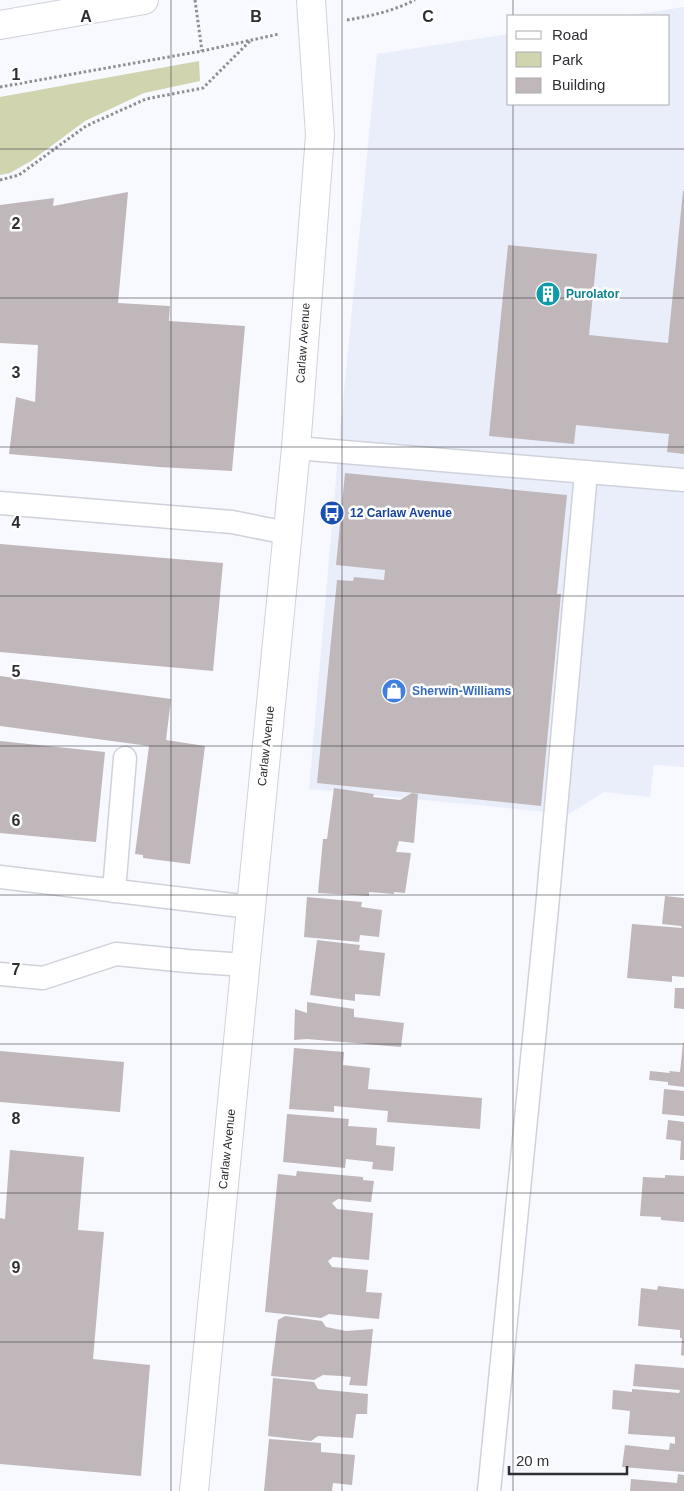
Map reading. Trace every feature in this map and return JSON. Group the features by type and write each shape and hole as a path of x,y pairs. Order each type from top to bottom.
{"main road":[{"path":"0,25 144,0"},
{"name":"Carlaw Avenue","path":"194,1491 296,448 320,135 311,0"}],"lane":[{"path":"296,448 684,480"},
{"path":"489,1491 546,918 586,473"},
{"path":"0,503 232,522 287,532"},
{"path":"114,891 125,758"},
{"path":"0,877 250,907"},
{"path":"0,974 43,978 116,954 187,962 245,964"}],"path":[{"path":"195,0 202,51"},
{"path":"378,15 400,8 415,0"},
{"path":"0,87 202,51 251,40 203,88 146,98 86,126 19,175 0,180"}],"shaded area":[{"path":"684,7 684,767 654,765 650,797 604,792 569,814 309,789 340,432 377,54 507,34 507,105 669,105 669,15 631,15"}],"green space":[{"path":"199,61 200,81 144,93 85,121 31,161 10,173 0,175 0,97"}],"building":[{"name":"Purolator","path":"683,191 684,454 667,452 669,434 576,425 574,444 489,436 508,245 597,254 589,335 668,343"},
{"path":"128,192 118,303 170,306 169,321 245,326 232,471 159,467 9,454 16,397 35,402 38,345 0,343 0,205 54,198 53,206"},
{"path":"345,473 567,495 557,594 561,594 541,806 317,783 337,580 353,581 354,577 384,580 385,570 336,565"},
{"path":"0,544 223,563 213,671 0,652"},
{"path":"0,676 171,699 166,740 205,746 190,864 143,858 143,855 135,854 149,746 0,726"},
{"path":"0,741 105,752 96,842 0,833"},
{"path":"334,788 374,794 373,797 400,800 412,793 418,794 414,843 399,841 396,852 411,853 405,893 369,892 369,896 318,893 323,839 327,839"},
{"path":"665,896 684,898 684,977 672,976 672,982 627,978 632,924 682,928 681,926 662,924"},
{"path":"307,897 362,902 361,907 382,910 379,937 360,935 359,942 304,937"},
{"path":"317,940 360,945 359,950 385,953 380,996 355,994 355,1001 310,995"},
{"path":"675,988 684,988 684,1009 674,1008"},
{"path":"307,1002 354,1009 354,1017 404,1023 401,1047 307,1039 294,1040 295,1009 307,1013"},
{"path":"683,1043 684,1087 668,1085 668,1082 649,1080 650,1071 680,1072"},
{"path":"294,1048 344,1052 343,1065 370,1068 368,1089 482,1098 480,1129 387,1122 388,1111 334,1106 334,1112 289,1109"},
{"path":"0,1051 124,1062 120,1112 0,1102"},
{"path":"664,1089 684,1091 684,1116 662,1114"},
{"path":"287,1114 349,1119 348,1126 377,1128 376,1145 395,1147 393,1171 372,1169 373,1162 346,1159 345,1168 283,1162"},
{"path":"668,1120 684,1122 684,1160 680,1160 681,1141 666,1139"},
{"path":"10,1150 84,1157 78,1230 104,1232 93,1359 150,1365 141,1476 0,1464 0,1218 5,1219"},
{"path":"297,1171 363,1177 363,1180 374,1181 371,1202 338,1199 332,1203 337,1209 373,1213 369,1260 333,1257 328,1261 332,1267 368,1270 366,1292 382,1293 379,1319 329,1314 321,1318 265,1312 278,1174 296,1176"},
{"path":"665,1175 684,1176 684,1222 661,1220 661,1217 640,1216 643,1177 665,1178"},
{"path":"658,1286 684,1289 684,1356 681,1355 682,1338 680,1338 680,1330 638,1326 641,1288 657,1290"},
{"path":"285,1316 322,1321 326,1327 346,1331 373,1329 367,1386 349,1385 351,1377 323,1375 314,1380 271,1376 278,1320"},
{"path":"635,1364 684,1368 684,1472 622,1467 625,1445 669,1450 670,1443 675,1444 675,1437 628,1434 630,1411 612,1409 613,1390 632,1392 632,1389 679,1393 680,1390 633,1386"},
{"path":"273,1378 314,1382 318,1389 368,1394 367,1414 356,1414 353,1438 318,1436 311,1441 268,1436"},
{"path":"269,1439 321,1443 321,1452 355,1455 352,1485 333,1483 332,1491 264,1491"},
{"path":"678,1474 684,1475 684,1491 630,1491 631,1479 677,1483"}],"place":[{"name":"Purolator","path":"548,294"},
{"name":"12 Carlaw Avenue","path":"332,513"},
{"name":"Sherwin-Williams","path":"394,691"}]}
